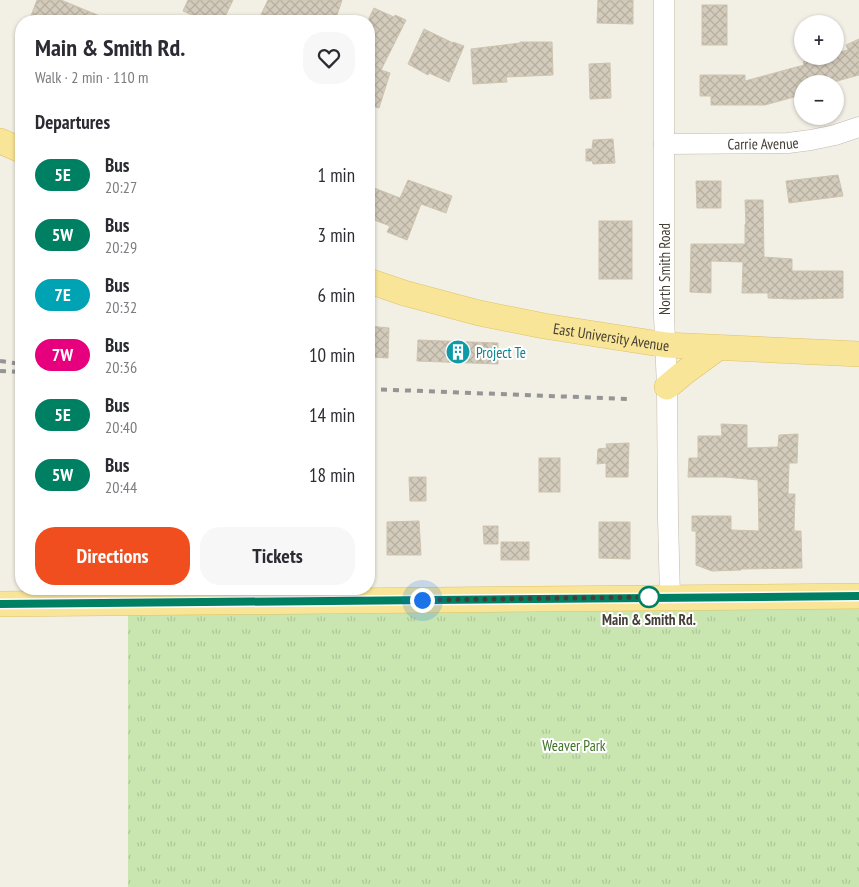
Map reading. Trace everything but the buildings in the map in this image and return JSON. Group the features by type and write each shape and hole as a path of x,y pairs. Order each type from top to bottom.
{"main road":[{"path":"0,141 15,147"},
{"name":"East University Avenue","path":"375,283 404,293 479,313 544,326 666,345 859,354"},
{"path":"667,387 718,348"},
{"path":"0,604 859,596"}],"street":[{"name":"North Smith Road","path":"664,0 664,316 670,597"},
{"name":"Carrie Avenue","path":"664,144 788,143 827,137 859,127"}],"green space":[{"name":"Weaver Park","path":"859,601 859,887 128,887 128,604"}],"railway":[{"path":"0,361 15,363"},
{"path":"0,371 15,372"},
{"path":"375,389 629,399"}],"bus line":[{"name":"5E","path":"0,604 859,596"}],"place":[{"name":"Project Te","path":"458,352"},
{"name":"Main & Smith Rd.","path":"649,597"}],"route":[{"path":"422,600 652,597 649,597"}]}
